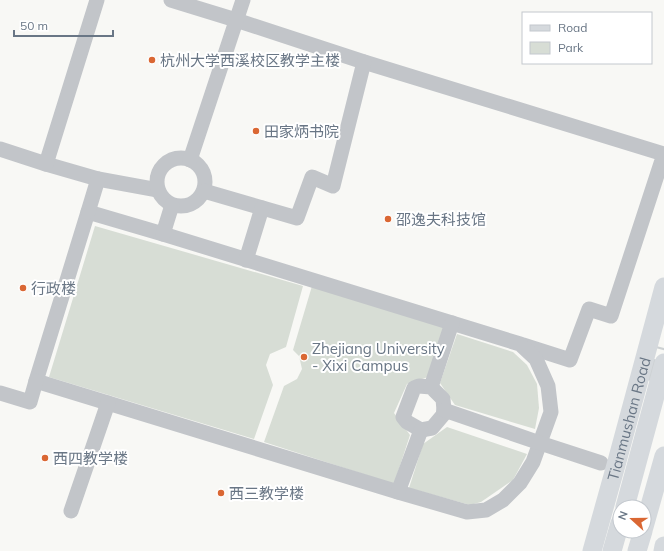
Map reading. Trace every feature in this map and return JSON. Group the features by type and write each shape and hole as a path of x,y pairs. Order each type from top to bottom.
{"main road":[{"name":"Tianmushan Road","path":"592,551 609,464 664,287"},
{"name":"Tianmushan Road","path":"627,499 664,363"},
{"path":"652,503 661,476 664,456"},
{"path":"609,464 661,476"},
{"path":"612,551 615,539"},
{"path":"637,551 641,539"},
{"path":"662,551 664,546"}],"lane":[{"path":"46,164 97,0"},
{"path":"88,212 570,360 589,309 611,316 664,154 364,62 171,0"},
{"path":"190,160 243,0"},
{"path":"204,191 297,218 312,177 332,186 364,62"},
{"path":"0,149 98,179 158,190"},
{"path":"182,158 196,163 204,176 204,191 194,203 188,206 180,207 166,202 158,190 158,175 167,162 174,159 182,158"},
{"path":"0,393 30,402 98,179"},
{"path":"163,234 172,205"},
{"path":"246,260 262,208"},
{"path":"431,387 452,323"},
{"path":"36,381 467,512 486,510 503,500 520,483 533,462 551,412 548,386 536,359 520,344"},
{"path":"419,386 431,387 443,399 443,416 432,428 421,430 407,422 403,417 414,388 419,386"},
{"path":"71,511 108,403"},
{"path":"444,410 540,443 609,464"},
{"path":"398,492 421,430"}],"green space":[{"path":"95,226 303,286 286,347 270,354 266,365 273,385 254,439 49,377"},
{"path":"312,286 445,328 428,377 407,384 394,413 410,435 394,484 264,442 284,386 297,379 302,369 299,356 293,350"},
{"path":"457,334 513,352 527,365 537,384 539,408 535,429 455,405 440,383"},
{"path":"447,427 527,454 513,480 481,502 470,505 409,488 423,444"}],"tunnel":[{"path":"655,382 664,348"}],"place":[{"name":"杭州大学西溪校区教学主楼","path":"152,60"},
{"name":"田家炳书院","path":"256,131"},
{"name":"邵逸夫科技馆","path":"388,219"},
{"name":"行政楼","path":"23,288"},
{"name":"Zhejiang University - Xixi Campus","path":"304,357"},
{"name":"西四教学楼","path":"45,458"},
{"name":"西三教学楼","path":"221,493"}]}
